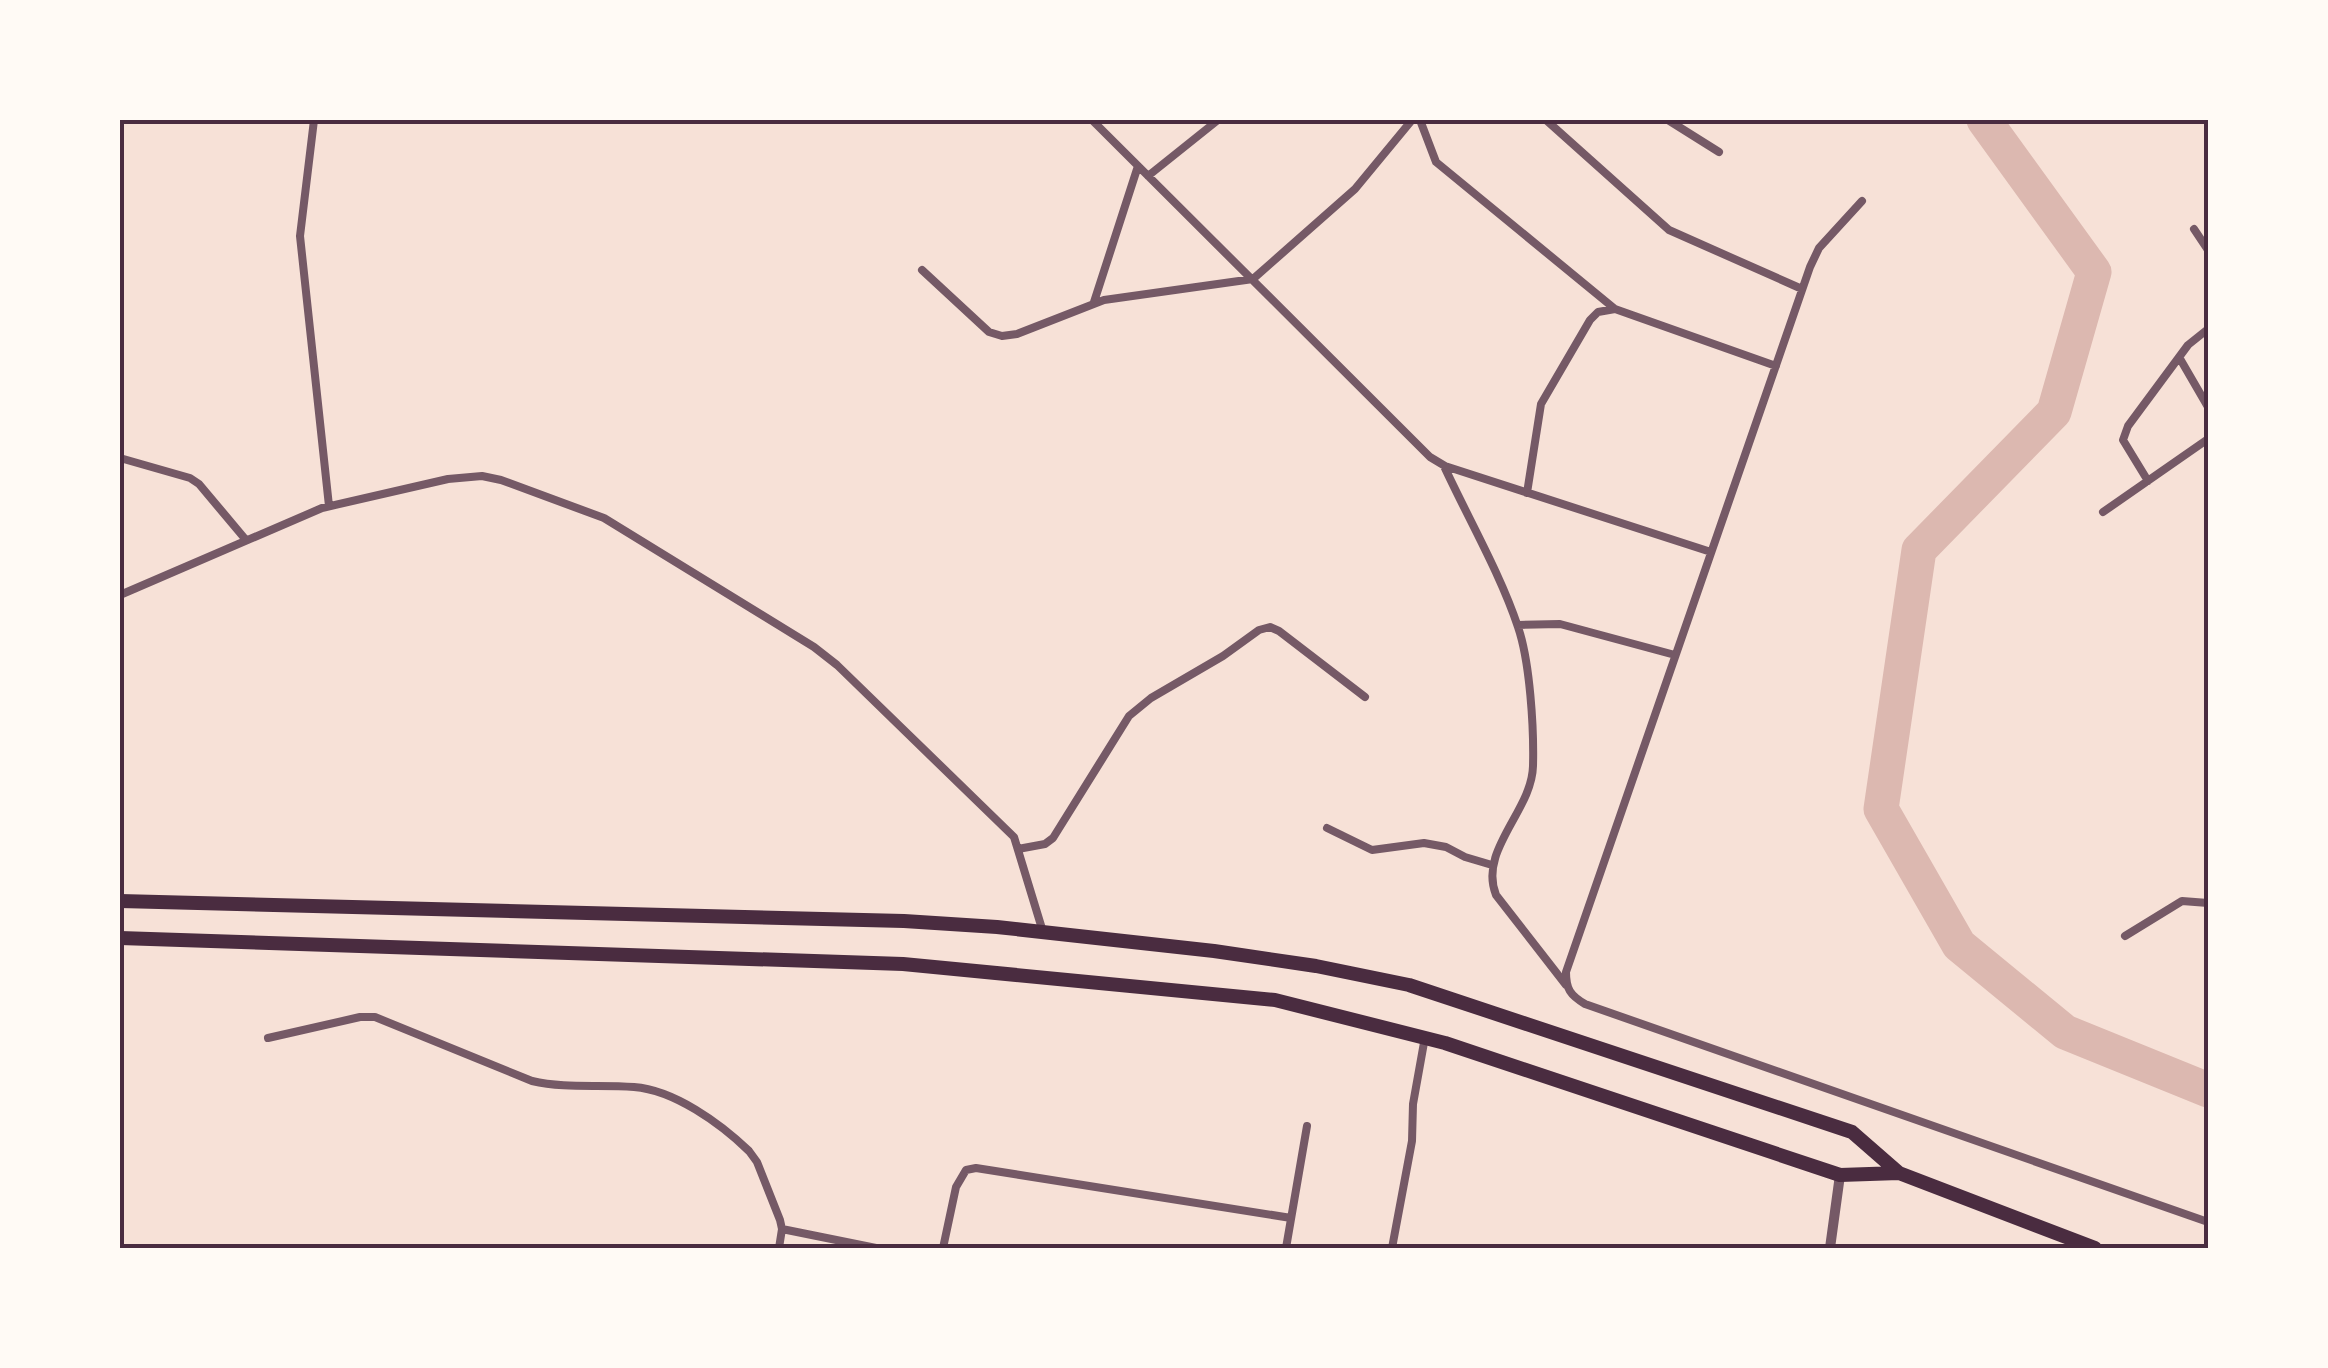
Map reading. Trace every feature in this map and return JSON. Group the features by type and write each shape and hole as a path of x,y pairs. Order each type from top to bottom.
{"highway":[{"path":"120,901 904,921 1043,932 1248,956 1409,984 1852,1132 1899,1172 2095,1248"},
{"path":"120,938 903,964 1275,1000 1425,1037 1840,1174 1899,1172"}],"street":[{"path":"314,120 300,236 329,506"},
{"path":"1092,120 1430,457 1444,466 1711,552"},
{"path":"1148,176 1218,120"},
{"path":"922,270 990,332 1002,336 1018,334 1094,302 1252,279 1355,189 1416,120 1436,162 1615,309 1776,366"},
{"path":"1546,120 1669,230 1802,290"},
{"path":"1668,120 1719,152"},
{"path":"1094,302 1138,166"},
{"path":"1566,984 1566,972 1802,290 1819,248 1862,201"},
{"path":"2194,229 2208,250"},
{"path":"1527,493 1546,392 1590,320 1598,312 1615,309"},
{"path":"2148,481 2122,440 2128,426 2180,357 2208,329"},
{"path":"2180,357 2208,407"},
{"path":"2103,512 2208,439"},
{"path":"120,458 200,484 246,540"},
{"path":"1444,466 1518,625 1526,670 1533,769 1530,785 1492,865 1491,882 1496,896 1572,996 1584,1004 2208,1222"},
{"path":"120,596 329,506 448,479 482,476 501,480 604,518 826,655 1014,837 1043,932"},
{"path":"1518,625 1560,624 1676,655"},
{"path":"1018,849 1045,844 1054,838 1128,716 1259,630 1279,630 1365,697"},
{"path":"1327,828 1372,850 1424,843 1492,865"},
{"path":"2125,936 2182,901 2208,904"},
{"path":"268,1038 374,1017 551,1086 635,1086 656,1090 677,1100 749,1151 758,1162 782,1228 779,1248"},
{"path":"1392,1248 1412,1141 1413,1104 1425,1037"},
{"path":"1286,1248 1307,1126"},
{"path":"942,1248 956,1187 966,1170 976,1168 1291,1218"},
{"path":"1830,1248 1840,1174"},
{"path":"782,1228 876,1248"}],"waterway":[{"path":"1984,120 2094,272 2054,412 1919,550 1881,809 1959,945 2065,1032 2208,1090"}]}
